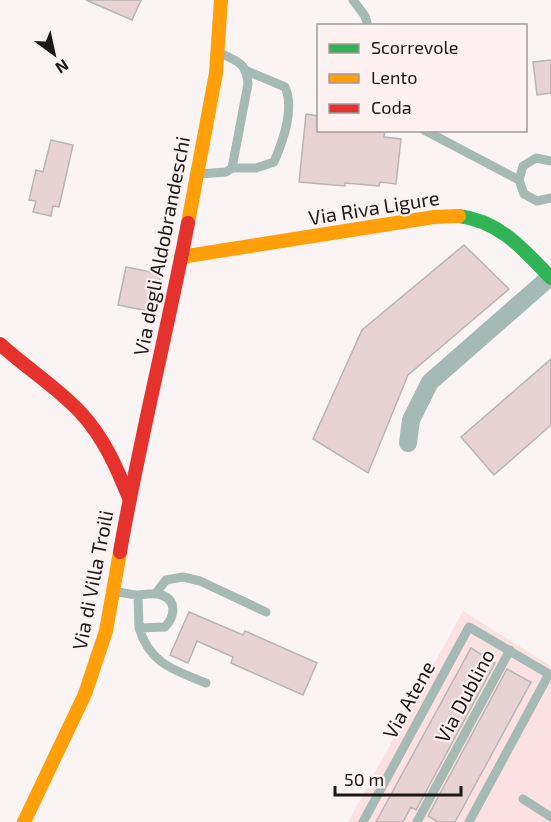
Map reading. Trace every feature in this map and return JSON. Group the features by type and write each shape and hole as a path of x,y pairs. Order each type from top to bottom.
{"street":[{"name":"Via degli Aldobrandeschi","path":"129,498 174,297 216,73 221,0"},
{"name":"Via Riva Ligure","path":"181,257 434,218 461,216 483,220 503,231 551,277"},
{"path":"408,443 411,420 430,382 551,277"},
{"name":"Via di Villa Troili","path":"0,344 80,412 92,426 112,456 129,498 115,592 106,631 85,694 24,822"}],"lane":[{"path":"353,0 357,3 367,24"},
{"path":"217,51 243,64 247,71 248,84 232,168"},
{"path":"197,174 226,172 232,168 256,168 274,162 281,146 287,121 288,94 285,87 247,71"},
{"path":"428,132 519,180"},
{"path":"551,161 536,158 523,166 519,180 524,194 537,201 551,198"},
{"path":"156,593 166,580 183,577 200,581 266,612"},
{"path":"115,592 138,595 156,593 167,597 173,604 174,612 165,627 139,628"},
{"path":"138,595 139,628 153,656 167,667 206,683"},
{"name":"Via Atene","path":"363,822 469,627 510,650"},
{"path":"469,822 549,674 510,650"},
{"name":"Via Dublino","path":"417,822 510,650"},
{"path":"523,799 551,817"}],"shaded area":[{"path":"463,611 551,666 551,822 348,822"}],"building":[{"path":"86,0 141,0 132,20"},
{"path":"551,60 551,93 537,95 533,62"},
{"path":"306,114 317,116 317,132 385,132 384,137 401,139 396,184 380,182 379,186 345,183 345,186 299,182"},
{"path":"51,140 73,145 59,207 53,206 51,216 33,212 36,201 29,200 36,170 43,172"},
{"path":"464,245 509,289 408,375 368,473 313,439 362,330"},
{"path":"126,267 161,274 153,312 118,305"},
{"path":"551,359 551,425 494,475 461,437"},
{"path":"189,612 243,635 245,631 317,663 303,695 231,663 233,657 197,641 188,663 170,655"},
{"path":"471,648 495,663 416,810 411,807 403,822 376,822"},
{"path":"507,669 531,682 455,822 438,822 428,816"}],"traffic: fast":[{"path":"459,216 474,219 499,230 521,247 551,278"}],"traffic: slow":[{"path":"188,223 216,73 221,0"},
{"path":"181,257 434,217 459,216"},
{"path":"24,822 85,694 106,631 120,552"}],"traffic: jam":[{"path":"120,552 188,223"},
{"path":"0,344 81,413 97,433 109,454 129,498"}]}
